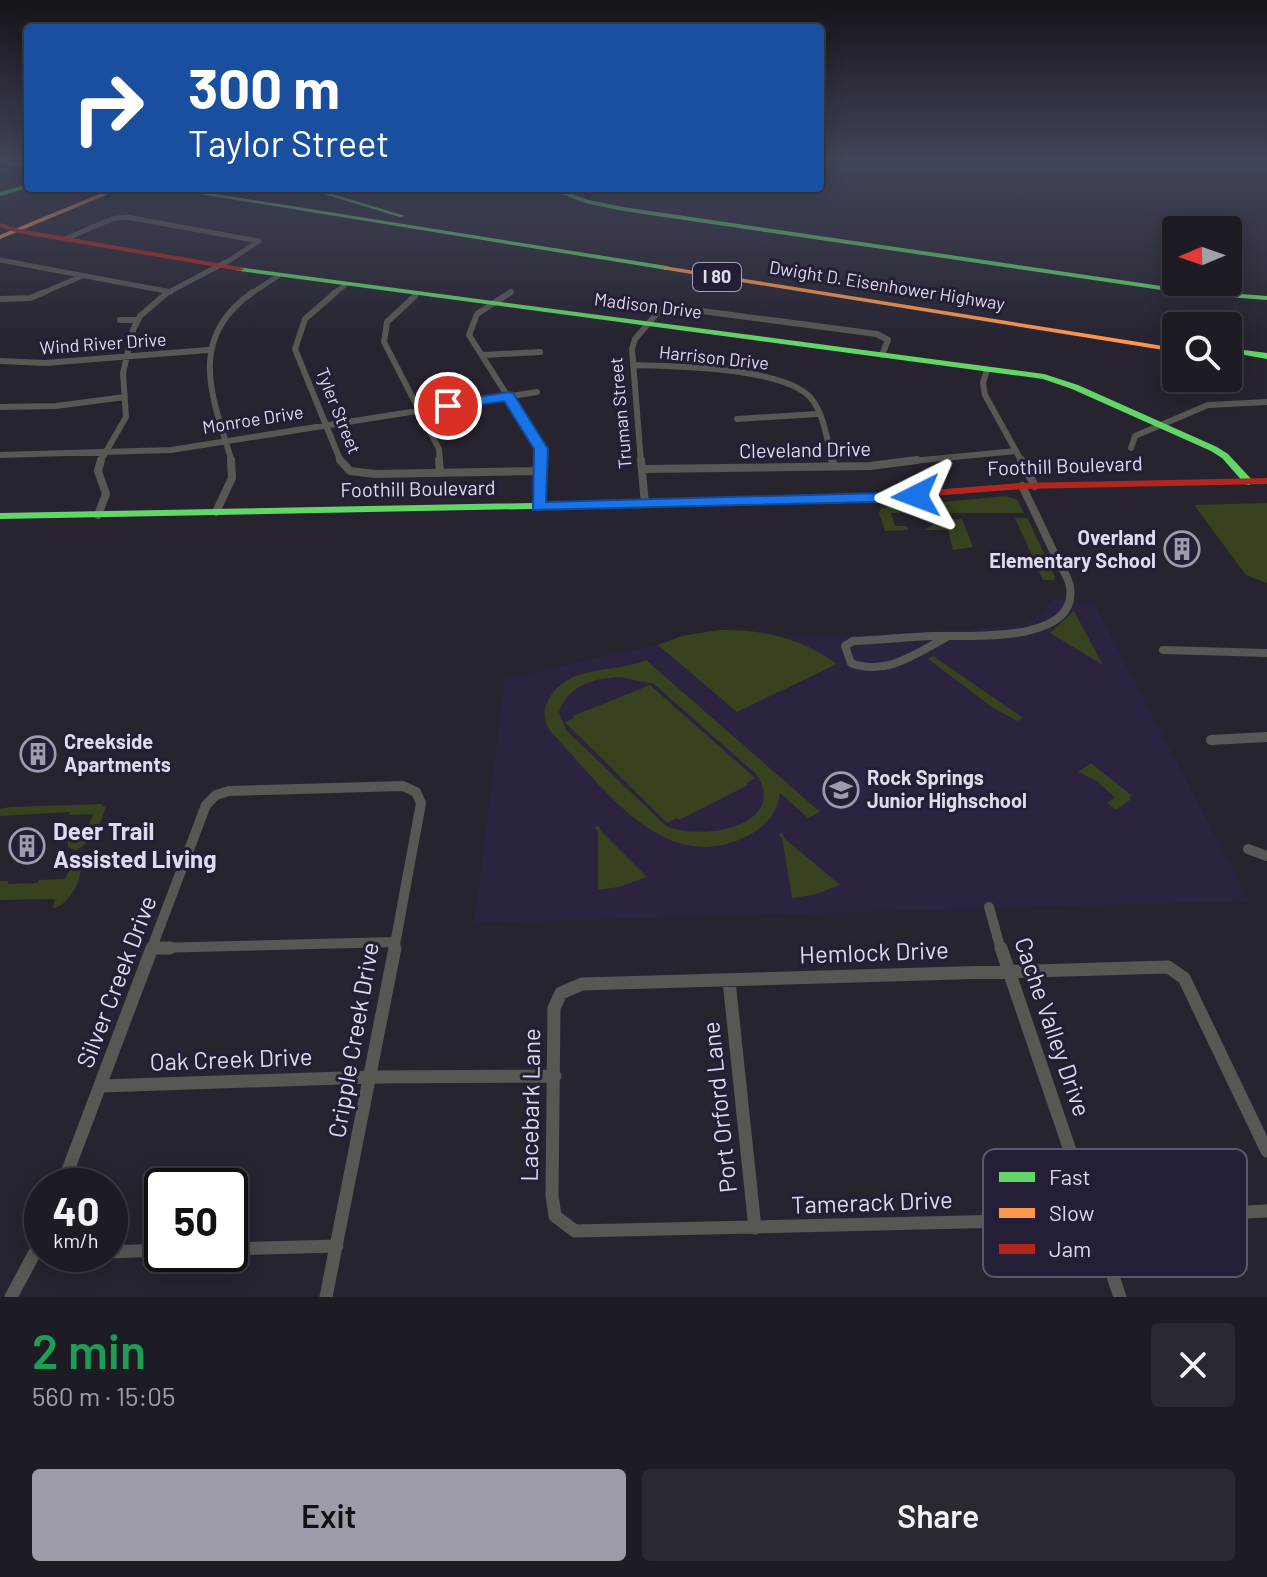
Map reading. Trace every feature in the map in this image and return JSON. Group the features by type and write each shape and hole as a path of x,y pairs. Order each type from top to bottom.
{"main road":[{"path":"0,237 40,222"},
{"name":"Dwight D. Eisenhower Highway","path":"375,222 1162,348"},
{"name":"Dwight D. Eisenhower Highway","path":"416,222 1162,340"},
{"name":"I 80","path":"435,222 545,242"},
{"path":"708,222 1173,290 1267,298"},
{"name":"Madison Drive","path":"0,227 344,286 487,306 647,323 1065,383 1225,456 1249,482"},
{"path":"1242,352 1267,356"},
{"path":"1242,361 1267,365"},
{"name":"Foothill Boulevard","path":"0,516 857,499 1028,486 1267,481"}],"street":[{"path":"65,239 106,222"},
{"path":"98,515 108,496 108,487 99,474 99,465 124,425 123,370 138,320 155,302 259,241 151,222"},
{"path":"0,260 171,292"},
{"path":"0,299 21,302 82,276"},
{"path":"216,512 232,478 233,465 209,368 208,350 219,323 231,309 278,276"},
{"name":"Tyler Street","path":"344,286 308,315 297,336 295,349 338,460 350,471 375,474 540,471"},
{"path":"511,292 487,306 468,328 469,335 541,449 538,507"},
{"path":"415,296 387,322 384,342 439,449 440,473"},
{"path":"647,323 659,311 679,308 877,334 888,340 882,355"},
{"path":"120,320 138,320"},
{"name":"Truman Street","path":"645,504 632,344 647,323"},
{"name":"Wind River Drive","path":"0,361 33,364 208,350"},
{"path":"482,355 540,352"},
{"name":"Harrison Drive","path":"633,365 679,365 775,379 809,395 834,466"},
{"path":"949,636 883,668 858,667 851,663 845,646 853,641 1029,631 1044,626 1065,608 1070,598 1066,575 1016,451 985,395 983,389 987,370"},
{"name":"Monroe Drive","path":"0,455 147,452 537,392"},
{"path":"0,407 56,406 125,397"},
{"path":"1131,448 1135,436 1208,405 1267,402"},
{"path":"737,419 817,414"},
{"name":"Cleveland Drive","path":"642,469 887,465 963,454 1016,451"},
{"path":"1163,650 1267,653"},
{"path":"1211,740 1267,737"},
{"name":"Silver Creek Drive","path":"69,1168 206,805 216,795 229,791 403,786 416,792"},
{"name":"Cripple Creek Drive","path":"326,1297 371,1077 421,803 416,792"},
{"path":"1248,849 1267,856"},
{"name":"Cache Valley Drive","path":"989,907 1007,970 1070,1149"},
{"path":"153,948 394,942"},
{"name":"Hemlock Drive","path":"582,984 1168,967 1184,978 1267,1151"},
{"name":"Port Orford Lane","path":"729,981 755,1228"},
{"name":"Lacebark Lane","path":"575,1231 555,1216 552,1195 554,1008 561,993 582,984"},
{"name":"Oak Creek Drive","path":"101,1086 371,1077 555,1076"},
{"name":"Tamerack Drive","path":"1247,1212 1267,1211"},
{"name":"Tamerack Drive","path":"575,1231 983,1222"},
{"path":"248,1248 337,1246"},
{"path":"11,1297 26,1272"},
{"name":"Cache Valley Drive","path":"1114,1277 1120,1297"}],"shaded area":[{"name":"Rock Springs Junior Highschool","path":"1053,598 1095,605 1249,901 474,923 505,679 719,630 849,636 1015,626 1028,623 1046,611"}],"green space":[{"path":"1006,496 1017,500 1024,513 891,513 895,526 907,526 908,530 885,531 879,513 881,508"},
{"path":"1267,503 1267,583 1246,575 1194,505"},
{"path":"1015,518 1027,518 1029,521 1054,580 1043,580"},
{"path":"962,519 973,547 953,550 948,530 924,530 941,520"},
{"path":"1074,611 1103,665 1050,633"},
{"path":"719,630 751,631 781,637 810,648 837,664 737,712 658,645 682,636"},
{"path":"933,656 1023,718 1017,721 992,707 928,659"},
{"path":"646,660 820,812 808,818 780,793 776,808 763,826 743,838 713,846 685,845 659,835 635,818 612,798 551,732 544,715 555,690 566,681 591,672","holes":["620,677 654,684 756,774 763,792 761,806 752,817 720,830 700,832 666,826 566,730 559,712 576,689 601,679"]},
{"path":"650,685 755,778 748,785 667,823 565,722"},
{"path":"1091,763 1131,795 1130,800 1116,810 1107,803 1115,798 1097,781 1078,772"},
{"path":"101,804 106,808 98,827 91,838 76,850 68,847 68,837 84,836 93,814 69,815 70,812 0,816 0,809 10,807"},
{"path":"599,826 647,877 619,887 598,890 598,831 594,827"},
{"path":"783,833 784,838 840,885 813,895 792,898 782,838 778,834"},
{"path":"77,852 80,876 72,893 60,906 53,908 55,899 0,900 0,881 8,881 8,884 65,879 75,857 60,857"}],"traffic: fast":[{"path":"376,222 667,268"},
{"path":"708,222 1189,292 1267,298"},
{"path":"240,269 1044,377 1075,387 1214,449 1225,456 1249,482"},
{"path":"1242,352 1267,356"},
{"path":"0,516 847,500 894,496"}],"traffic: slow":[{"path":"0,237 38,222"},
{"path":"667,268 1162,348"}],"traffic: jam":[{"path":"0,225 18,231"},
{"path":"18,231 240,269"},
{"path":"894,496 1022,486 1267,481"}],"place":[{"name":"Overland Elementary School","path":"1182,549"},
{"name":"Creekside Apartments","path":"38,754"},
{"name":"Rock Springs Junior Highschool","path":"841,790"},
{"name":"Deer Trail Assisted Living","path":"27,846"}],"route":[{"path":"448,406 508,396 541,449 538,507 916,496"}]}
